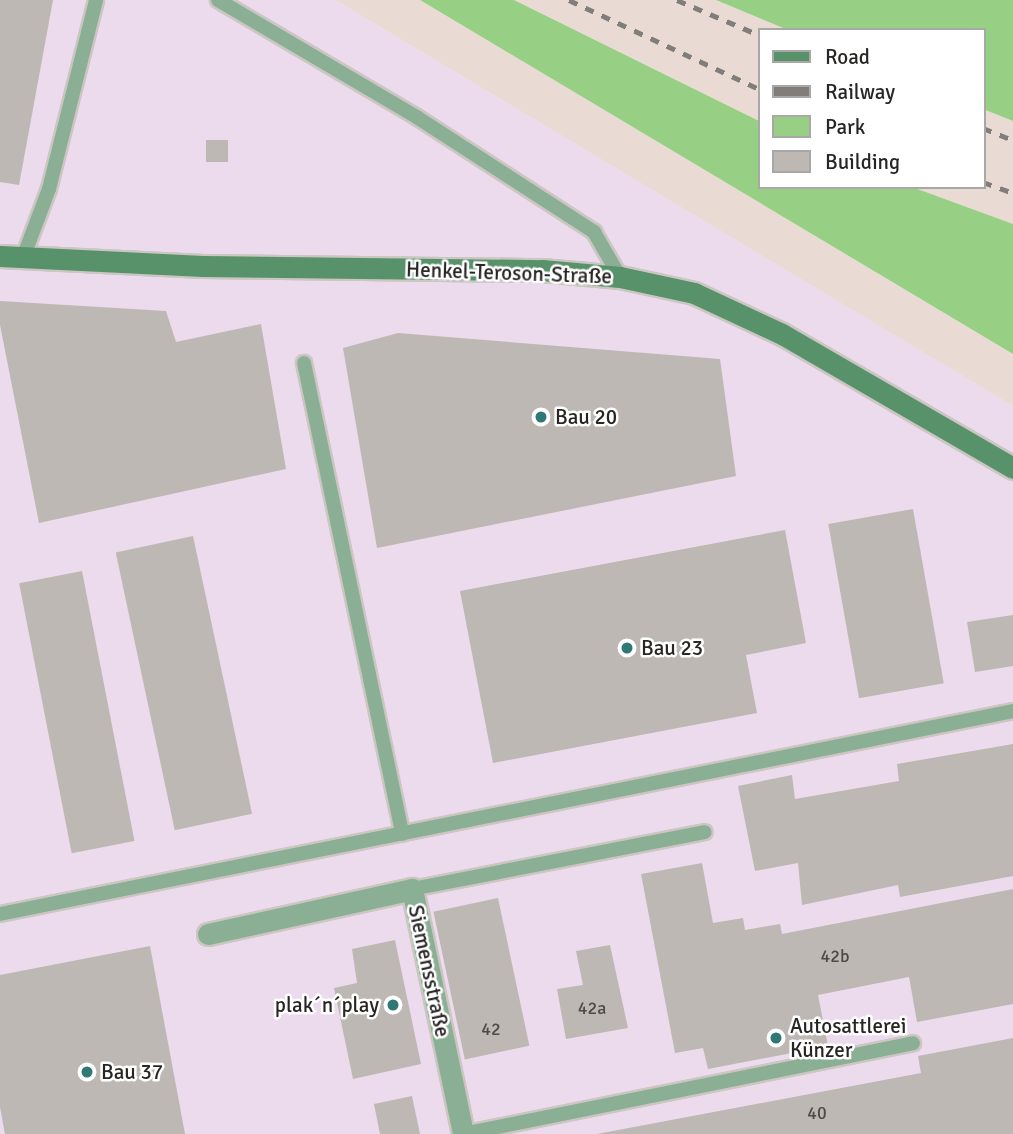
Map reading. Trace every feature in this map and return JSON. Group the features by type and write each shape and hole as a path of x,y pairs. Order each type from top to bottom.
{"street":[{"name":"Henkel-Teroson-Straße","path":"0,256 203,266 542,270 620,277 694,293 782,334 1013,468"},
{"name":"Siemensstraße","path":"208,934 412,889 463,1134"}],"lane":[{"path":"23,258 50,189 96,0"},
{"path":"218,0 418,118 594,232 620,277"},
{"path":"304,363 402,834"},
{"path":"0,914 1013,711"},
{"path":"412,889 704,832"},
{"path":"463,1134 913,1043"}],"shaded area":[{"path":"0,0 335,0 1013,406 1013,1134 0,1134"},
{"path":"335,0 420,0 1013,354 1013,406"},
{"path":"514,0 716,0 783,28 758,28 758,121"},
{"path":"985,110 1013,121 1013,224 917,189 985,189"}],"green space":[{"path":"420,0 514,0 758,121 758,189 917,189 1013,224 1013,354"},
{"path":"716,0 1013,0 1013,121 985,110 985,28 783,28"}],"building":[{"path":"0,0 53,0 19,185 0,182"},
{"path":"206,140 228,140 228,162 206,162"},
{"path":"0,301 166,311 176,342 261,324 286,469 39,523 0,325"},
{"name":"Bau 20","path":"398,333 720,359 736,476 377,548 343,348"},
{"path":"913,509 944,683 859,698 828,524"},
{"name":"Bau 23","path":"785,530 806,643 746,655 757,713 493,763 460,591"},
{"path":"193,536 252,814 175,830 116,552"},
{"path":"82,571 134,841 72,853 19,583"},
{"path":"1013,615 1013,666 975,672 967,622"},
{"path":"1013,744 1013,876 900,897 898,885 802,905 798,863 755,871 738,786 792,775 795,799 899,781 897,764"},
{"path":"702,863 713,923 743,918 745,930 780,924 782,934 1013,889 1013,1004 917,1022 909,977 818,995 828,1046 708,1069 703,1048 675,1053 641,874"},
{"path":"498,898 529,1046 465,1059 433,912"},
{"path":"395,940 421,1064 353,1079 334,988 357,983 352,949"},
{"path":"610,945 628,1028 566,1039 557,989 583,985 576,951"},
{"name":"Bau 37","path":"150,946 185,1134 5,1134 0,1107 0,975"},
{"path":"1013,1038 1013,1134 597,1134 921,1073 918,1056"},
{"path":"412,1096 420,1134 380,1134 374,1104"}],"railway":[{"path":"569,0 758,89"},
{"path":"677,0 758,35"},
{"path":"985,129 1013,140"},
{"path":"985,183 1013,193"}],"place":[{"name":"Bau 20","path":"541,417"},
{"name":"Bau 23","path":"627,648"},
{"name":"plak´n´play","path":"393,1005"},
{"name":"Autosattlerei Künzer","path":"776,1038"},
{"name":"Bau 37","path":"87,1072"}]}
